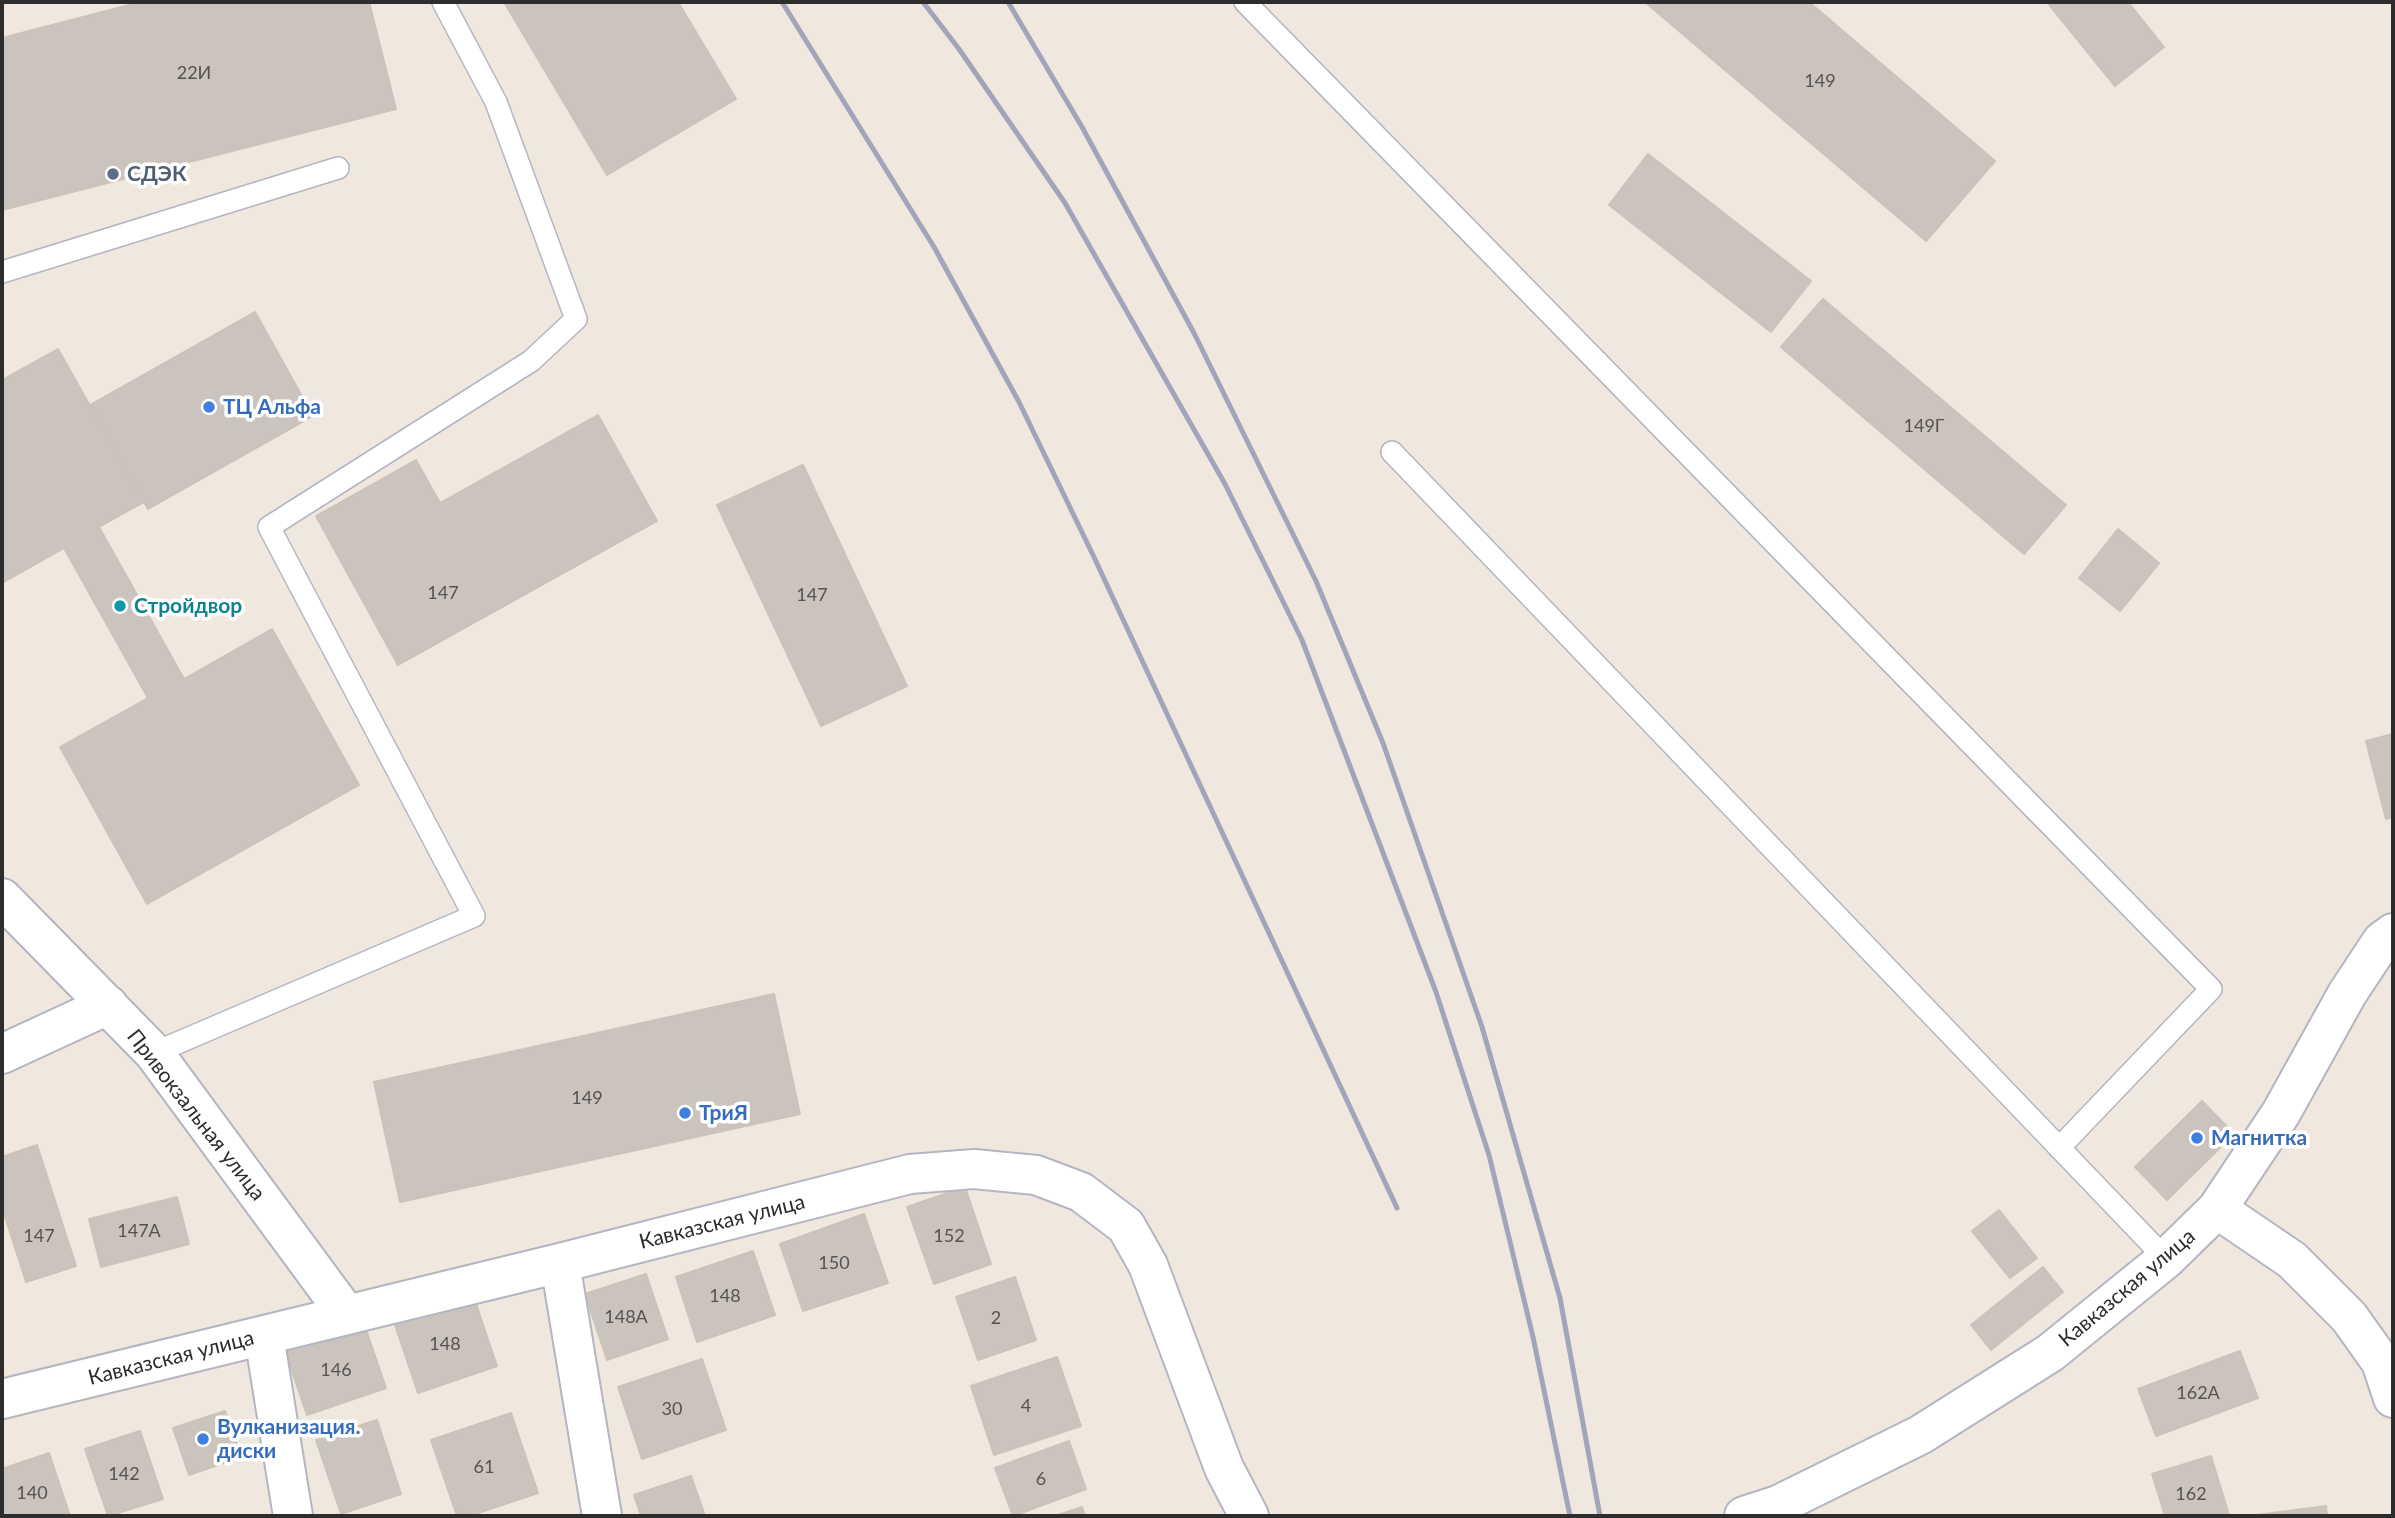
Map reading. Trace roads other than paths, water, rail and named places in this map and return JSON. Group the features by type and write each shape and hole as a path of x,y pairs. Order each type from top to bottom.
{"main road":[{"name":"Привокзальная улица","path":"2,898 154,1053 347,1315"},
{"name":"Кавказская улица","path":"1744,1516 1778,1505 1920,1435 2050,1353 2166,1258 2217,1209 2281,1113 2347,994 2382,942 2393,933"},
{"path":"2,1054 108,1005"},
{"name":"Кавказская улица","path":"2,1399 560,1263 910,1174 974,1169 1036,1175 1081,1192 1126,1226 1148,1265 1224,1468 1250,1516"},
{"path":"2217,1209 2292,1260 2349,1317 2381,1362 2393,1398"},
{"path":"560,1263 602,1516"},
{"path":"264,1336 293,1516"}],"lane":[{"path":"154,1053 474,916 269,527 531,361 576,319 496,102 443,2"},
{"path":"1245,2 2211,989 2059,1148"},
{"path":"2,272 338,168"},
{"path":"1392,452 2166,1258"}],"railway":[{"path":"782,2 934,247 1019,402 1397,1208"},
{"path":"923,2 959,49 1065,203 1225,484 1302,640 1436,992 1489,1155 1533,1337 1570,1516"},
{"path":"1008,2 1082,127 1194,333 1316,581 1383,743 1482,1027 1560,1298 1600,1516"}],"place":[{"name":"СДЭК","path":"113,174"},
{"name":"ТЦ Альфа","path":"209,407"},
{"name":"Стройдвор","path":"120,606"},
{"name":"ТриЯ","path":"685,1113"},
{"name":"Магнитка","path":"2197,1138"},
{"name":"Вулканизация. диски","path":"203,1439"}]}
